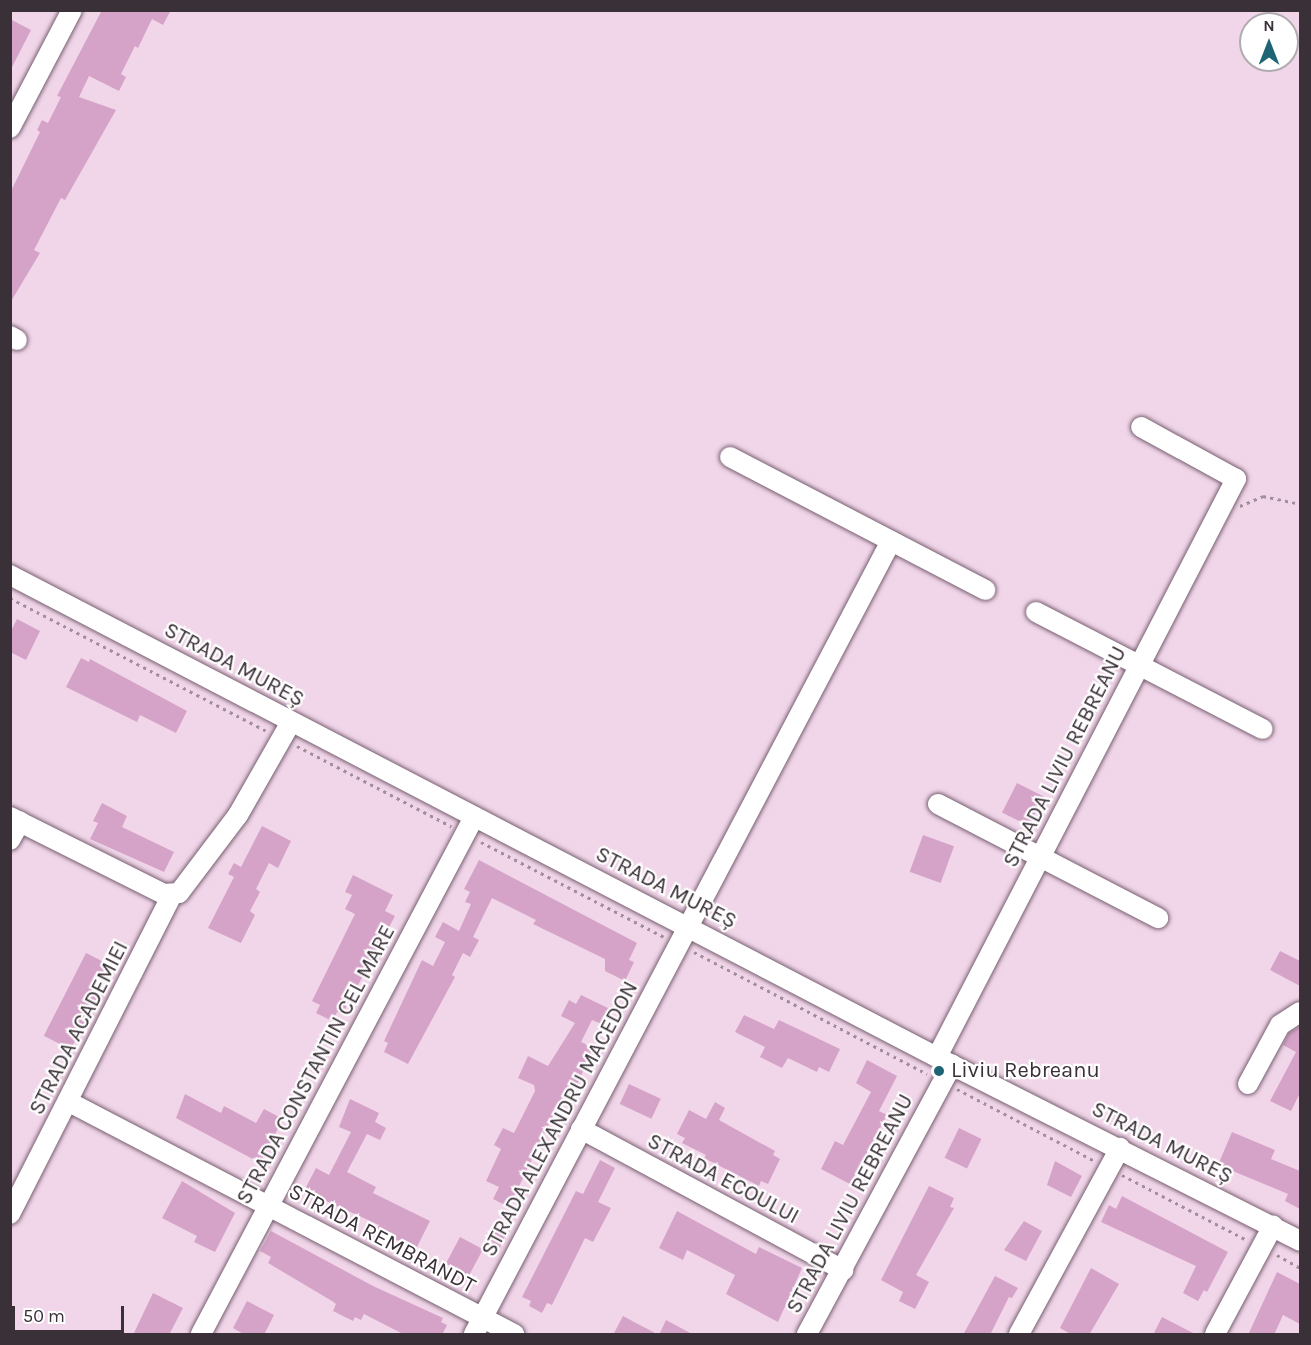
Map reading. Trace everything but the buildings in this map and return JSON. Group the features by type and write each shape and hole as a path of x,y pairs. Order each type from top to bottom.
{"street":[{"path":"10,128 72,10"},
{"name":"STRADA LIVIU REBREANU","path":"807,1335 843,1270 944,1068 1040,857 1236,480 1141,427"},
{"path":"730,457 985,590"},
{"name":"STRADA ALEXANDRU MACEDON","path":"478,1327 580,1129 891,541"},
{"name":"STRADA MUREȘ","path":"10,575 287,730 470,825 688,926 944,1068 1120,1148 1300,1241"},
{"path":"1036,612 1263,729"},
{"name":"STRADA ACADEMIEI","path":"10,1214 69,1102 172,894 179,892 238,815 287,730"},
{"path":"938,804 1158,918"},
{"path":"10,840 15,820 164,894 172,894"},
{"name":"STRADA CONSTANTIN CEL MARE","path":"201,1335 470,825"},
{"path":"1248,1084 1280,1025 1300,1012"},
{"name":"STRADA REMBRANDT","path":"69,1102 268,1207 478,1327 514,1335"},
{"name":"STRADA ECOULUI","path":"580,1129 843,1270"},
{"path":"1019,1335 1120,1148"},
{"path":"1215,1335 1273,1226"}],"path":[{"path":"1217,516 1263,496 1300,504"},
{"path":"10,598 287,730 470,825 678,944 944,1068 1109,1168 1300,1268"}],"place":[{"name":"Liviu Rebreanu","path":"939,1071"}]}
